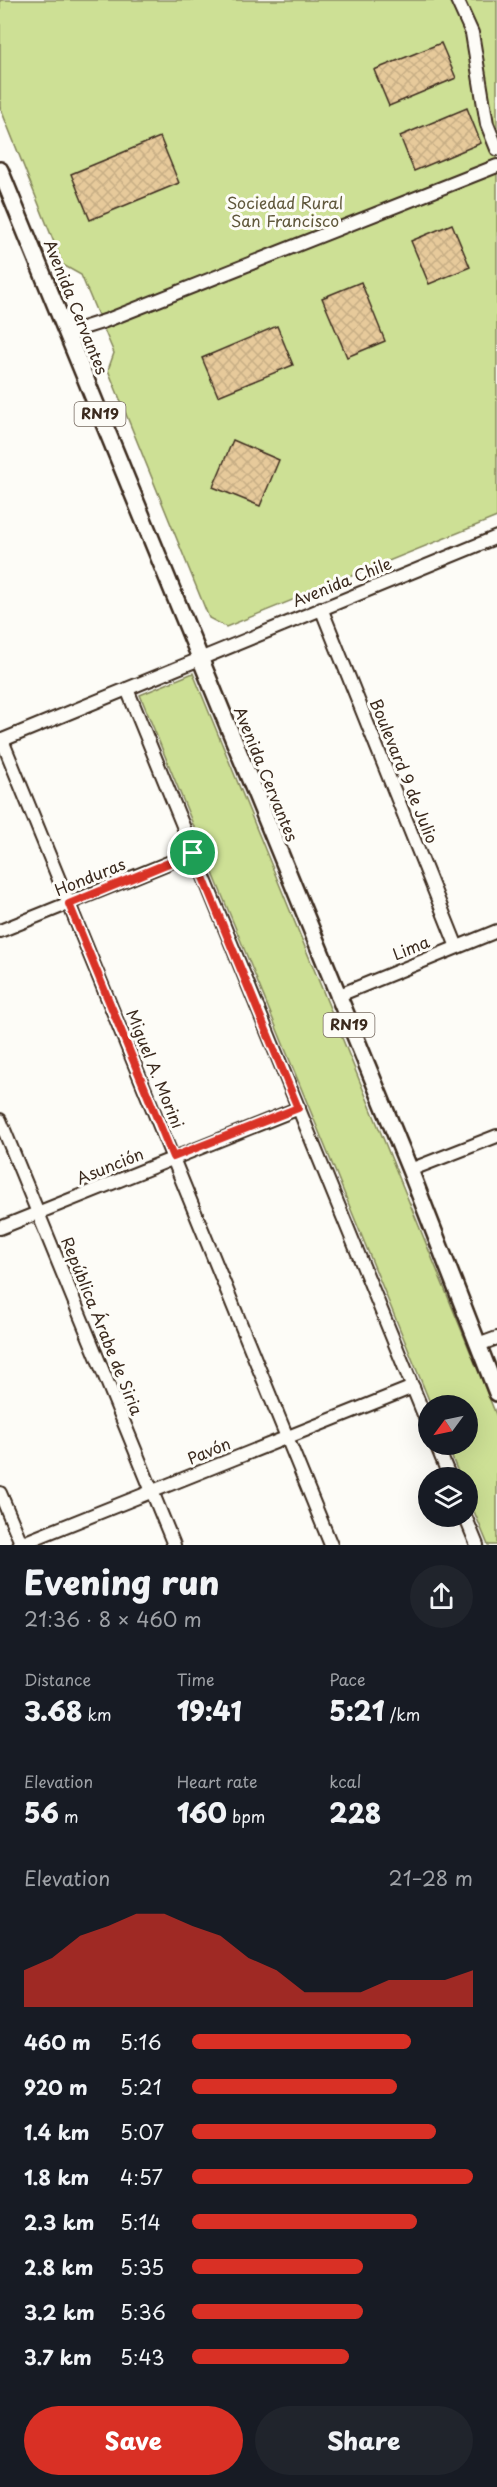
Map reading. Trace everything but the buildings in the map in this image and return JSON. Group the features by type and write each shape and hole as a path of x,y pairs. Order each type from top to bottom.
{"main road":[{"name":"Avenida Cervantes","path":"0,170 410,1170 497,1393"}],"street":[{"path":"457,0 472,33 487,124 497,149"},
{"path":"66,333 105,321 497,166"},
{"name":"Avenida Chile","path":"1,740 199,657 497,537"},
{"name":"Boulevard 9 de Julio","path":"321,608 457,947"},
{"path":"127,689 418,1400"},
{"name":"Miguel A. Morini","path":"1,740 331,1545"},
{"name":"Honduras","path":"0,931 193,853"},
{"name":"Lima","path":"337,996 497,931"},
{"name":"Asunción","path":"0,1228 298,1108"},
{"name":"República Árabe de Siria","path":"0,1120 174,1545"},
{"path":"410,1170 497,1136"},
{"path":"478,1345 497,1338"},
{"name":"Pavón","path":"20,1545 413,1387"},
{"path":"0,1492 20,1545"},
{"path":"470,1527 477,1545"}],"green space":[{"name":"Sociedad Rural San Francisco","path":"0,0 497,0 497,517 226,627 209,618 108,370 114,353 81,275 63,265 0,107"},
{"path":"193,673 497,1417 497,1545 488,1545 478,1521 478,1467 456,1467 451,1455 478,1455 478,1395 427,1395 140,695"}],"route":[{"path":"193,853 298,1108 173,1157 69,904 193,853"}]}
